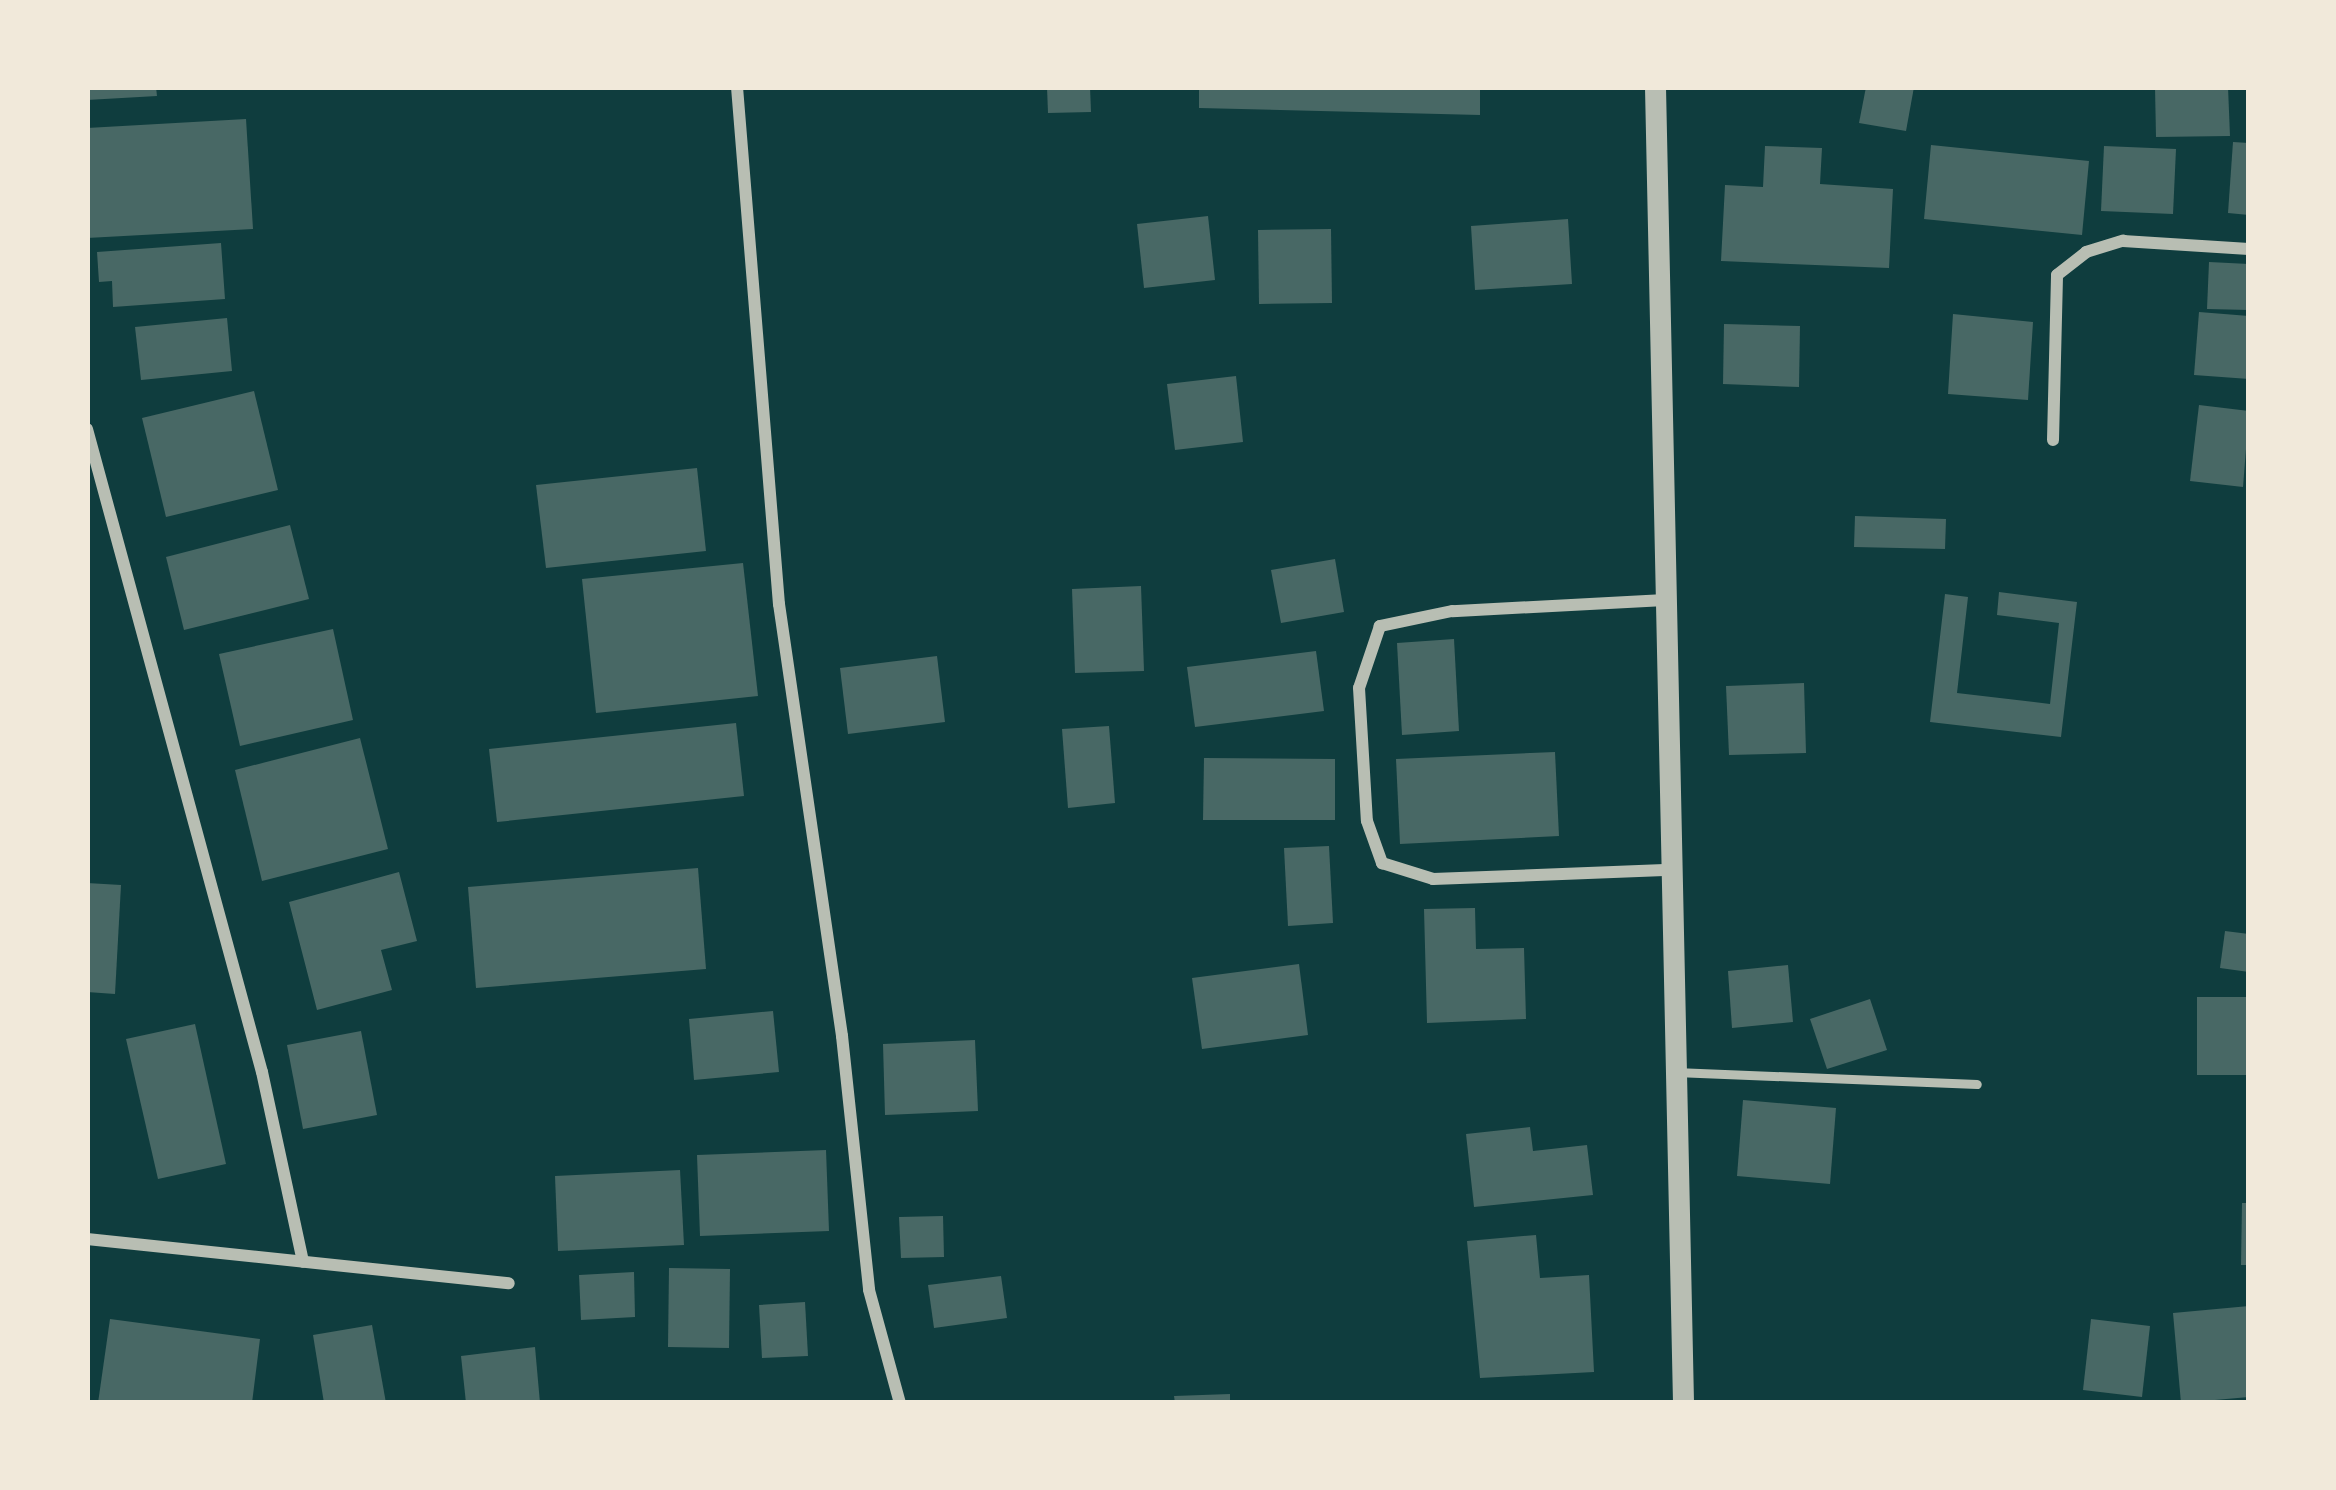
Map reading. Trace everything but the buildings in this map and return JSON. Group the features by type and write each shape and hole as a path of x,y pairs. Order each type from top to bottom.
{"street":[{"path":"737,87 779,604 842,1036 869,1290 900,1403"},
{"path":"1655,87 1683,1403"},
{"path":"2053,440 2057,275 2086,252 2123,241 2249,249"},
{"path":"87,429 262,1072 303,1262"},
{"path":"1665,600 1453,611 1380,626 1359,688 1366,821 1382,863 1433,879 1671,870"},
{"path":"87,1239 509,1283"}],"lane":[{"path":"1676,1072 1976,1084"}]}
